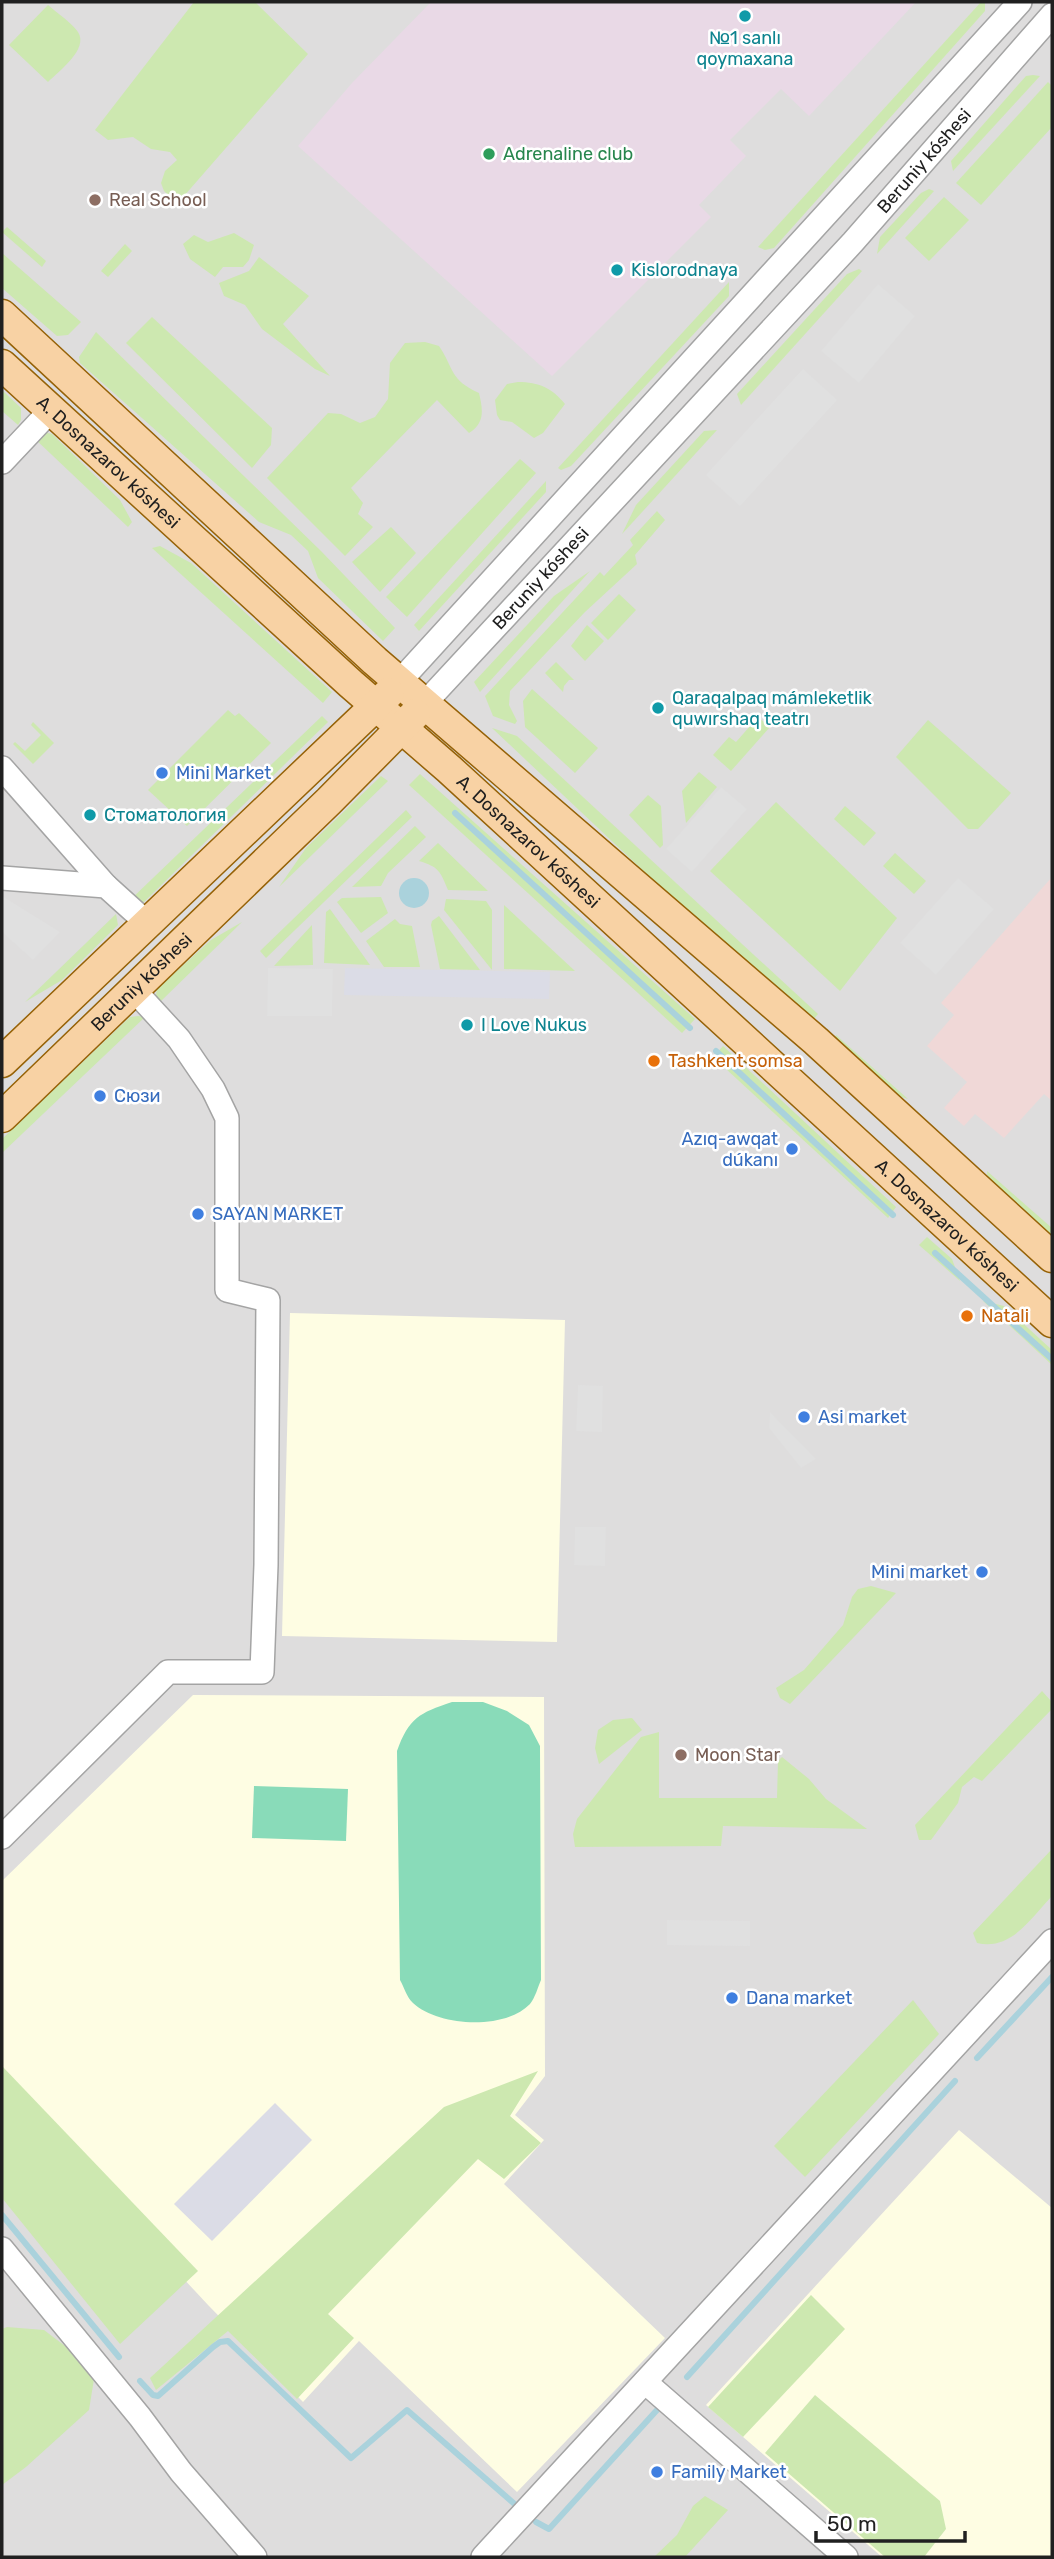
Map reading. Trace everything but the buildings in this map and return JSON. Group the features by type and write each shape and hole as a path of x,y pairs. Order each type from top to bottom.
{"main road":[{"name":"A. Dosnazarov kóshesi","path":"2,315 364,650 816,1041 1052,1257"},
{"name":"A. Dosnazarov kóshesi","path":"2,365 341,675 449,769 1052,1322"},
{"path":"341,675 353,675 360,671 366,661 364,650"},
{"name":"Beruniy kóshesi","path":"2,1062 400,681"},
{"name":"Beruniy kóshesi","path":"2,1117 368,764 425,704"},
{"path":"341,739 357,744 365,754 368,764"},
{"path":"449,769 452,749 458,744 470,741"}],"street":[{"name":"Beruniy kóshesi","path":"400,681 1020,2"},
{"name":"Beruniy kóshesi","path":"425,704 853,242 1052,15"},
{"path":"2,462 51,410"},
{"path":"444,633 444,646 449,654 458,658 469,657"},
{"path":"2,768 106,886 147,923"},
{"path":"2,878 106,886"},
{"path":"2,1838 168,1672 262,1672 267,1565 268,1300 227,1290 227,1118 213,1089 179,1039 134,990"},
{"path":"483,2557 1052,1941"},
{"path":"2,2249 140,2417 242,2553"},
{"path":"645,2382 846,2557"}],"shaded area":[{"path":"2,2 1052,2 1052,2557 2,2557"},
{"path":"431,2 916,2 809,116 781,89 730,140 746,156 699,205 711,217 552,376 298,146 352,83"},
{"path":"878,284 915,316 859,383 821,351"},
{"path":"803,369 837,400 740,506 706,475"},
{"path":"721,787 747,809 692,872 666,849"},
{"path":"1052,877 1052,1101 1044,1094 1004,1138 975,1114 964,1126 944,1108 967,1082 927,1046 954,1015 941,1003"},
{"path":"958,878 994,909 936,975 900,943"},
{"path":"2,896 60,932 33,960 2,932"},
{"path":"268,968 333,969 332,1016 267,1016"},
{"path":"345,968 550,972 549,999 344,995"},
{"path":"290,1313 565,1320 557,1642 282,1636"},
{"path":"578,1385 603,1386 602,1432 576,1431"},
{"path":"770,1412 816,1459 801,1468 769,1428"},
{"path":"575,1527 606,1527 605,1566 574,1565"},
{"path":"193,1695 544,1697 545,2076 515,2115 544,2140 504,2184 665,2338 517,2492 359,2341 303,2402 209,2306 2,2084 2,1881"},
{"path":"667,1920 750,1921 750,1946 667,1945"},
{"path":"275,2103 312,2140 212,2241 174,2204"},
{"path":"959,2130 1052,2208 1052,2557 882,2557 706,2405"}],"green space":[{"path":"194,2 255,2 308,54 177,204 164,191 161,183 165,171 177,160 170,152 151,149 133,137 108,140 95,130"},
{"path":"981,2 985,2 985,11 774,248 765,250 758,247"},
{"path":"48,5 78,32 80,45 71,59 48,82 9,45"},
{"path":"1026,76 1040,76 953,171 951,161"},
{"path":"1048,82 1052,86 1052,127 981,205 956,183"},
{"path":"929,189 934,191 877,254 880,237 921,193"},
{"path":"944,197 969,220 929,261 905,238"},
{"path":"7,227 46,261 42,267 2,232"},
{"path":"234,233 254,245 249,260 243,267 223,267 215,277 190,259 183,244 194,235 208,242"},
{"path":"125,244 132,251 108,277 101,271"},
{"path":"2,253 81,322 68,335 57,336 2,288"},
{"path":"259,257 309,296 283,324 330,376 315,369 262,329 245,305 224,296 219,283 249,271"},
{"path":"859,269 862,271 741,405 737,394 847,274"},
{"path":"729,282 729,296 571,466 561,470 558,468"},
{"path":"152,317 272,428 271,445 252,468 126,343"},
{"path":"96,332 321,551 395,628 383,641 318,578 308,551 291,535 259,522 80,363 79,357"},
{"path":"425,342 439,346 457,378 479,393 482,410 480,420 469,433 437,400 351,488 363,503 358,514 373,527 345,556 267,478 328,413 341,414 360,423 375,417 388,399 390,363 405,343"},
{"path":"518,382 544,387 565,404 543,433 534,438 512,422 500,420 497,415 495,400 507,384"},
{"path":"2,390 21,408 18,425 2,411"},
{"path":"717,430 622,534 636,505 704,431"},
{"path":"40,431 52,434 120,500 132,522 128,527 33,437"},
{"path":"520,459 536,473 407,617 386,597"},
{"path":"546,481 546,492 419,631 414,625"},
{"path":"657,511 665,520 635,555 637,564 585,612 510,691 509,705 517,721 515,724 493,716 485,696 600,572 604,576 633,545 630,540"},
{"path":"391,527 416,553 380,592 352,562"},
{"path":"160,546 191,563 332,692 323,703 152,548"},
{"path":"590,571 480,692 474,682 554,596"},
{"path":"619,594 636,610 608,640 591,623"},
{"path":"587,625 604,641 585,661 571,646"},
{"path":"556,662 574,680 569,680 563,692 545,673"},
{"path":"532,689 598,748 575,773 525,727 523,701"},
{"path":"228,710 235,716 239,713 271,743 187,826 148,790"},
{"path":"322,716 328,722 144,902 135,904 129,901"},
{"path":"758,717 770,727 731,771 713,755 729,737 736,742"},
{"path":"928,720 1011,793 978,829 968,829 896,757"},
{"path":"33,722 54,743 33,764 13,744 15,742 25,751 41,735 31,725"},
{"path":"492,728 517,736 818,1014 808,1026"},
{"path":"699,772 717,787 686,823 682,791"},
{"path":"420,774 695,1019 682,1033 409,785"},
{"path":"381,776 388,781 279,887 306,848"},
{"path":"648,795 661,806 663,845 660,848 629,815"},
{"path":"776,802 897,918 840,991 710,871"},
{"path":"845,806 876,833 864,846 834,819"},
{"path":"406,810 412,817 266,958 260,951"},
{"path":"415,826 426,837 388,873 381,886 352,887"},
{"path":"438,843 488,891 448,890 438,871 419,861"},
{"path":"895,853 926,881 914,894 883,866"},
{"path":"381,897 388,913 361,933 337,902 342,898"},
{"path":"446,899 486,901 492,910 492,970 444,910"},
{"path":"504,905 575,971 504,969"},
{"path":"330,909 370,965 324,963 326,912"},
{"path":"116,914 118,925 62,980 25,1002"},
{"path":"439,916 480,970 440,969 431,925"},
{"path":"395,919 400,924 412,926 420,967 384,967 366,941"},
{"path":"242,922 160,1002 156,995 157,989 211,940"},
{"path":"312,925 313,965 274,966"},
{"path":"130,1017 145,1017 2,1153 2,1139"},
{"path":"836,1035 908,1099 877,1089 832,1045"},
{"path":"723,1046 896,1207 888,1218 713,1057"},
{"path":"987,1171 1052,1228 1052,1245 988,1186"},
{"path":"927,1237 952,1259 960,1281 919,1245"},
{"path":"983,1301 1004,1306 1052,1350 1052,1365"},
{"path":"871,1586 896,1593 790,1704 780,1698 776,1688 804,1670 843,1625 852,1597 858,1589"},
{"path":"1042,1691 1052,1702 1052,1709 982,1781 974,1777 962,1787 958,1803 931,1840 919,1840 915,1825"},
{"path":"452,1702 483,1702 507,1711 529,1725 540,1746 541,1980 530,2004 505,2018 489,2021 455,2021 424,2011 411,2001 400,1980 397,1751 406,1731 417,1718"},
{"path":"632,1718 642,1730 599,1764 595,1748 598,1730 613,1720"},
{"path":"659,1732 659,1798 777,1798 778,1761 782,1757 809,1779 826,1799 867,1829 723,1826 721,1846 575,1847 573,1834 577,1819 641,1737"},
{"path":"254,1786 348,1789 346,1841 252,1838"},
{"path":"1052,1849 1052,1896 1028,1923 1010,1937 989,1944 977,1943 973,1933"},
{"path":"913,2000 939,2034 805,2177 774,2146"},
{"path":"2,2066 198,2271 120,2344 2,2198"},
{"path":"538,2071 510,2116 541,2143 504,2179 478,2159 328,2314 354,2338 297,2399 228,2331 156,2390 150,2378 444,2107"},
{"path":"811,2295 845,2329 743,2437 708,2407"},
{"path":"7,2327 44,2330 65,2346 94,2379 89,2410 2,2485 2,2329"},
{"path":"815,2395 940,2501 946,2529 924,2557 885,2557 765,2453"},
{"path":"705,2496 728,2510 685,2557 654,2557 677,2535 693,2506"}],"water":[{"path":"414,878 420,879 428,887 428,899 420,907 414,908 408,907 400,899 399,893 400,887 408,879"}],"waterway":[{"path":"455,813 690,1028"},
{"path":"716,1051 893,1215"},
{"path":"935,1253 1052,1359"},
{"path":"977,2058 1052,1977"},
{"path":"687,2377 955,2081"},
{"path":"2,2215 119,2357"},
{"path":"140,2381 153,2395 158,2396 213,2347 228,2341 351,2458 407,2410 518,2507"},
{"path":"536,2522 549,2529 657,2410"}],"place":[{"name":"№1 sanlı qoymaxana","path":"745,16"},
{"name":"Adrenaline club","path":"489,154"},
{"name":"Real School","path":"95,200"},
{"name":"Kislorodnaya","path":"617,270"},
{"name":"Qaraqalpaq mámleketlik quwırshaq teatrı","path":"658,708"},
{"name":"Mini Market","path":"162,773"},
{"name":"Стоматология","path":"90,815"},
{"name":"I Love Nukus","path":"467,1025"},
{"name":"Tashkent somsa","path":"654,1061"},
{"name":"Сюзи","path":"100,1096"},
{"name":"Azıq-awqat dúkanı","path":"792,1149"},
{"name":"SAYAN MARKET","path":"198,1214"},
{"name":"Natali","path":"967,1316"},
{"name":"Asi market","path":"804,1417"},
{"name":"Mini market","path":"982,1572"},
{"name":"Moon Star","path":"681,1755"},
{"name":"Dana market","path":"732,1998"},
{"name":"Family Market","path":"657,2472"}]}
